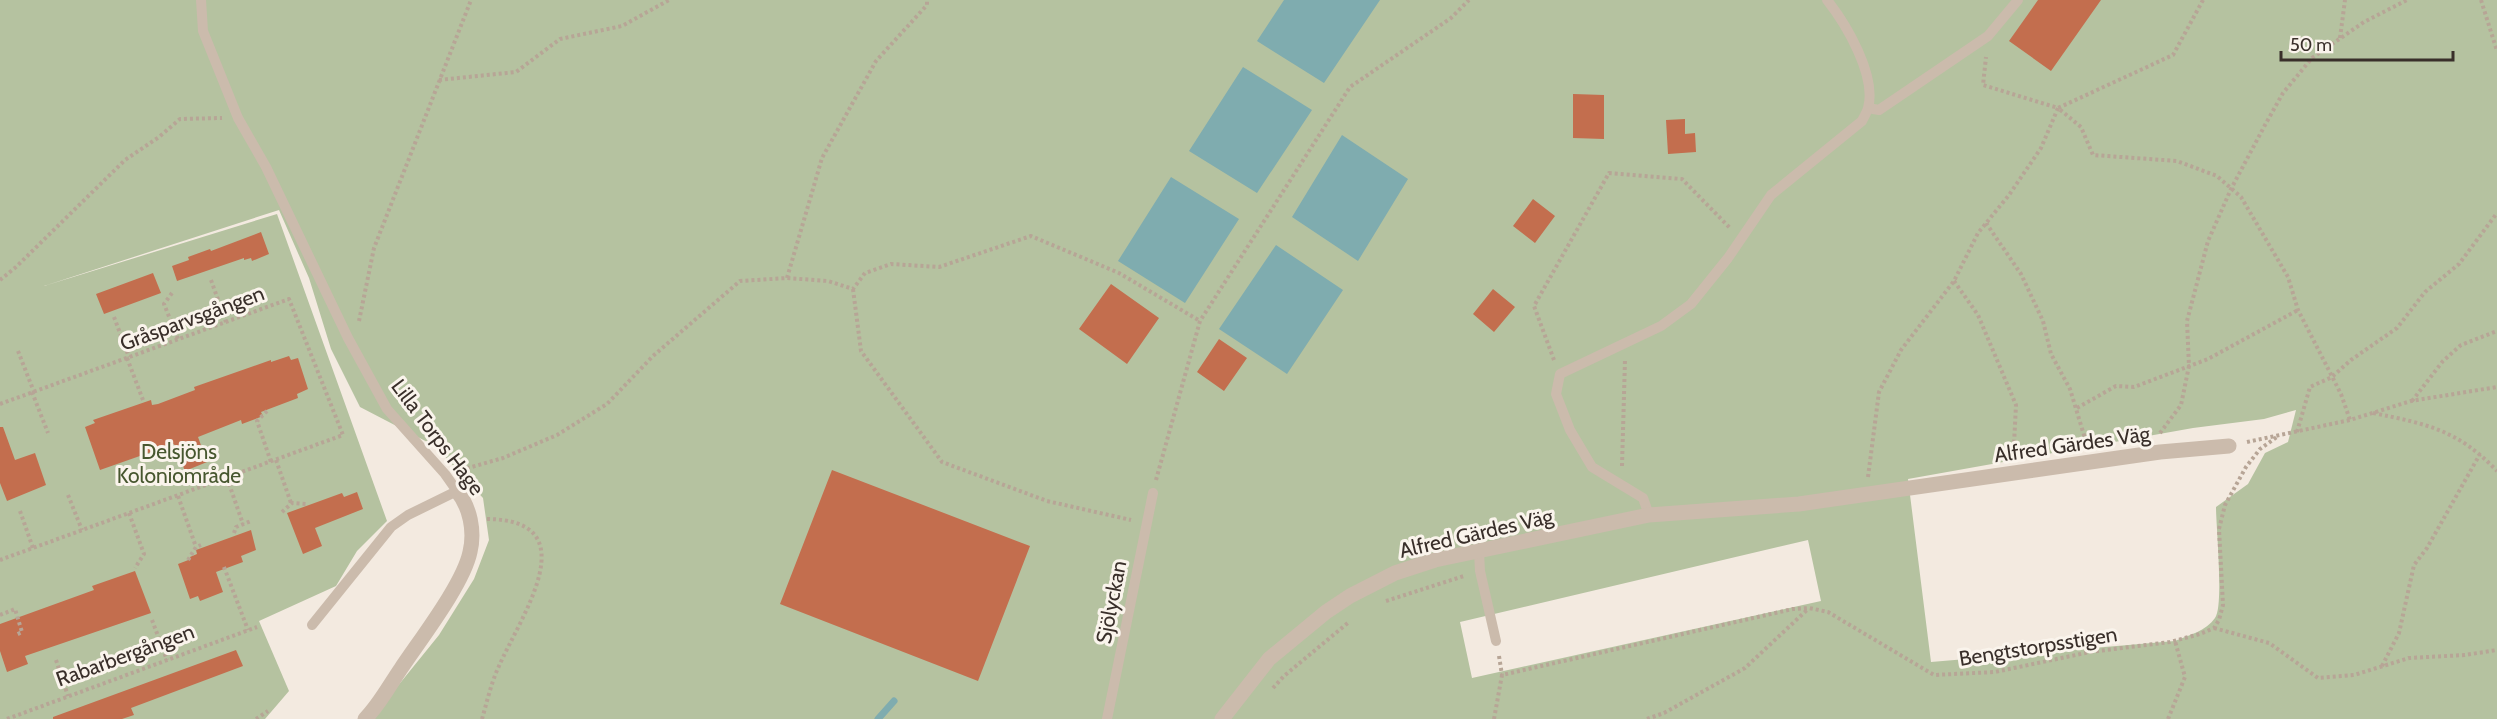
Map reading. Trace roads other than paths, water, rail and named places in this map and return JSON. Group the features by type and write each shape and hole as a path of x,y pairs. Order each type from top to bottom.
{"street":[{"name":"Alfred Gärdes Väg","path":"1222,719 1269,659 1326,612 1350,596 1395,573 1435,560 1649,515 1799,504 2160,452 2229,446"},
{"name":"Lilla Torps Hage","path":"365,719 429,626 460,576 470,553 471,519 457,491"}],"lane":[{"name":"Lilla Torps Hage","path":"201,0 203,31 238,118 266,167 348,338 387,409 445,474 457,491"},
{"path":"1649,515 1643,498 1592,467 1570,430 1556,394 1560,374 1661,326 1691,304 1771,195 1862,121 1868,108 1865,67 1849,34 1827,0"},
{"path":"1868,108 1879,110 1988,36 2018,0"},
{"path":"312,625 391,527 408,515 457,491"},
{"name":"Sjölyckan","path":"1107,719 1153,493"},
{"path":"1479,552 1480,571 1496,641"}],"water":[{"path":"1284,0 1380,0 1324,83 1257,41"},
{"path":"1243,67 1312,110 1257,193 1189,151"},
{"path":"1342,135 1408,179 1358,261 1292,217"},
{"path":"1171,177 1239,219 1185,303 1118,261"},
{"path":"1276,245 1343,290 1287,374 1219,329"}],"waterway":[{"path":"878,719 894,701"}],"park label":[{"name":"Delsjöns Koloniområde","path":"179,463"}]}
